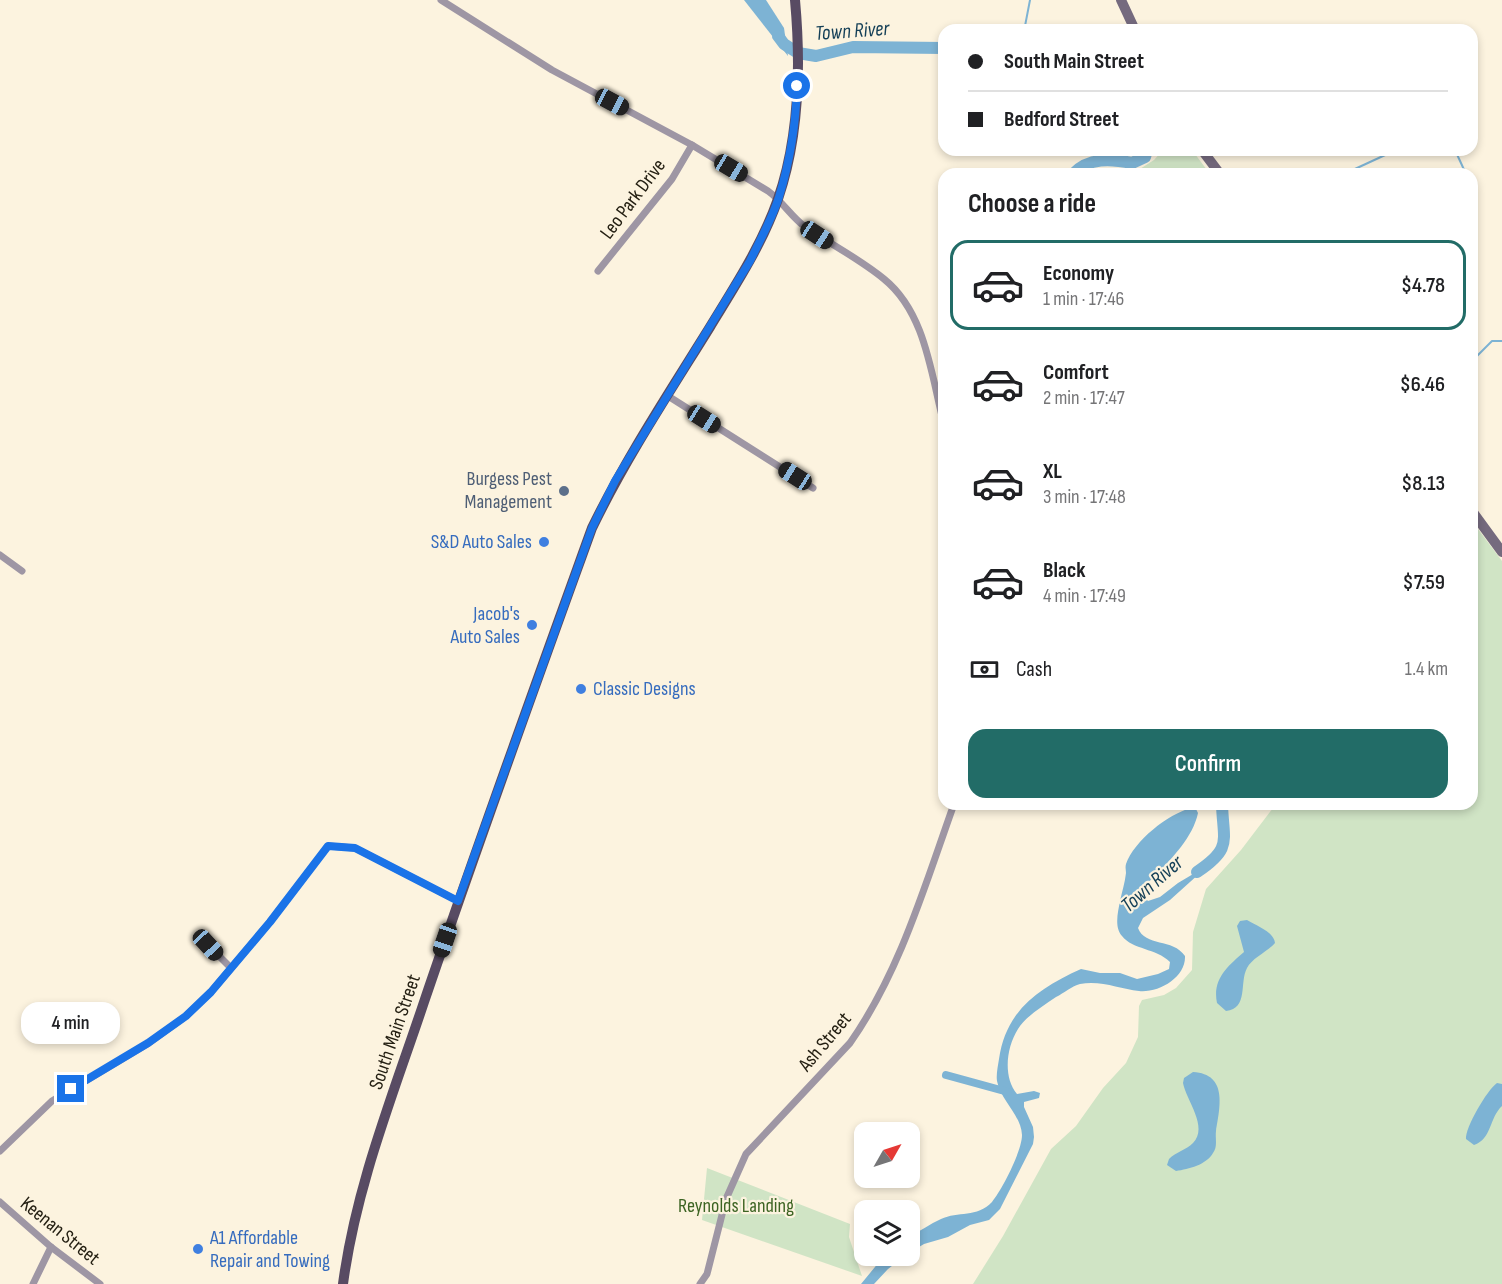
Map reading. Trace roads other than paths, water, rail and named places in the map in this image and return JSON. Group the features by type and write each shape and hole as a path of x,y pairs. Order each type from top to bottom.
{"main road":[{"name":"South Main Street","path":"343,1284 348,1247 363,1183 458,901 592,528 615,481 750,261 778,198 791,144 797,105 798,36 795,0"},
{"path":"1121,0 1132,24"},
{"path":"1478,519 1502,552"}],"street":[{"path":"441,0 552,70 692,145 778,198 801,224 885,279 903,300 919,326 938,400"},
{"name":"Leo Park Drive","path":"598,271 672,179 692,145"},
{"path":"668,396 813,488"},
{"path":"1,557 22,571"},
{"name":"Ash Street","path":"700,1284 707,1274 726,1199 746,1154 850,1043 879,994 911,925 952,810"},
{"path":"0,1151 52,1101 148,1043 186,1016 270,922 328,846 355,848 458,901"},
{"path":"208,945 231,968"},
{"name":"Keenan Street","path":"0,1202 51,1247 100,1284"},
{"path":"33,1284 51,1247"}],"water":[{"path":"744,0 766,0 784,28 788,56"},
{"path":"1185,810 1196,810 1198,813 1187,839 1145,885 1144,896 1148,901 1160,897 1210,864 1170,900 1143,918 1138,928 1147,938 1180,950 1185,956 1181,971 1170,982 1147,991 1095,983 1080,984 1056,997 1025,1020 1011,1045 1008,1071 1017,1094 1034,1091 1040,1093 1039,1098 1024,1102 1033,1127 1033,1144 1000,1209 989,1220 970,1225 948,1237 920,1246 920,1231 941,1219 980,1210 992,1202 1006,1180 1019,1151 1021,1128 1002,1095 997,1081 1003,1042 1017,1014 1038,993 1081,969 1100,973 1120,973 1137,979 1169,969 1170,962 1164,957 1127,941 1117,924 1126,864 1130,855 1144,838 1172,816"},
{"path":"1247,920 1268,932 1275,943 1249,964 1241,1000 1233,1009 1226,1011 1217,1003 1217,987 1227,968 1244,952 1237,926 1240,921"},
{"path":"1193,1072 1204,1074 1217,1085 1220,1102 1215,1151 1202,1163 1192,1168 1176,1171 1167,1165 1169,1159 1193,1143 1199,1129 1183,1083 1184,1078"},
{"path":"1497,1083 1502,1084 1502,1106 1484,1138 1474,1145 1466,1139 1469,1127 1483,1101"},
{"path":"876,1266 892,1266 874,1284 861,1284"}],"waterway":[{"path":"1025,24 1030,0"},
{"name":"Town River","path":"778,36 784,44 798,53 816,56 853,47 938,48"},
{"name":"Town River","path":"1079,168 1093,162 1108,160 1132,163 1145,156"},
{"path":"1357,168 1383,156"},
{"path":"1458,156 1463,168"},
{"path":"1478,355 1492,341 1502,341"},
{"name":"Town River","path":"1197,872 1221,850 1224,835 1222,810"},
{"path":"946,1075 1008,1092"}],"place":[{"name":"Burgess Pest Management","path":"564,491"},
{"name":"S&D Auto Sales","path":"544,542"},
{"name":"Jacob's Auto Sales","path":"532,625"},
{"name":"Classic Designs","path":"581,689"},
{"name":"A1 Affordable Repair and Towing","path":"198,1249"}],"park label":[{"name":"Reynolds Landing","path":"736,1206"}]}
